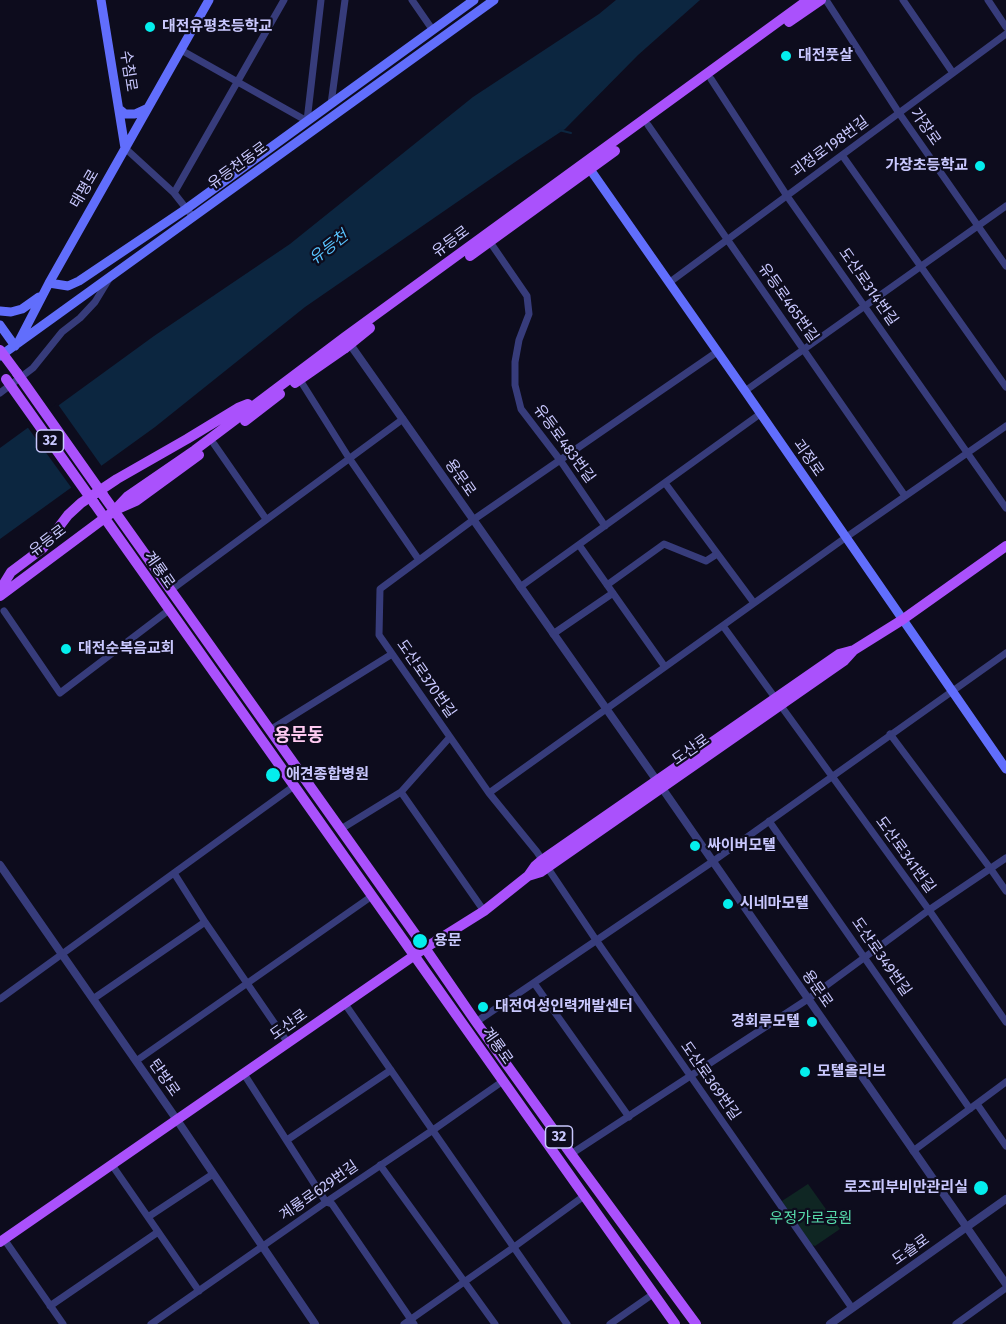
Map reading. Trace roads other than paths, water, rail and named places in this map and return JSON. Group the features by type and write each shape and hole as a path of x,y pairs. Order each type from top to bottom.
{"main road":[{"name":"수침로","path":"101,0 125,148"},
{"name":"태평로","path":"16,345 209,0"},
{"name":"유등천동로","path":"49,283 68,286 80,282 186,209 474,0"},
{"name":"유등천동로","path":"1,354 494,0"},
{"name":"유등로","path":"0,596 104,518 136,501 214,444 348,341 361,335 490,242 808,0"},
{"name":"유등로","path":"114,511 128,496 195,450 262,399 348,341 820,0"},
{"path":"119,109 125,114 135,114 148,108"},
{"name":"괴정로","path":"587,167 670,282 1006,769"},
{"path":"0,311 11,312 21,309 43,294"},
{"path":"0,325 16,345"},
{"name":"계룡로","path":"1,354 17,373 476,1022 696,1324"},
{"name":"계룡로","path":"3,375 675,1324"},
{"path":"0,590 11,572 43,548 68,515 81,503 117,479 238,408 262,399"},
{"name":"도산로","path":"2,1241 425,948 484,911 528,876 535,866 545,864 659,785 778,702 839,654 854,650 902,620 1006,546"}],"street":[{"path":"174,193 284,0"},
{"path":"181,50 307,121 321,0"},
{"path":"331,104 345,0"},
{"path":"412,0 432,29"},
{"name":"가장로","path":"826,0 899,113 1006,266"},
{"path":"903,0 953,73"},
{"path":"988,0 1006,27"},
{"name":"괴정로198번길","path":"670,282 1006,34"},
{"name":"도산로314번길","path":"711,79 787,196 1006,508"},
{"name":"유등로465번길","path":"648,125 905,496"},
{"path":"125,148 174,193 193,218"},
{"path":"842,155 1006,387"},
{"path":"745,391 1006,206"},
{"name":"유등로483번길","path":"490,242 527,296 529,314 519,340 515,362 515,384 521,409 560,460 605,526"},
{"path":"0,393 33,368 62,332 95,302 110,277"},
{"name":"용문로","path":"348,341 1006,1284"},
{"name":"도산로370번길","path":"545,864 489,793 379,635 380,589 473,520 717,352"},
{"path":"300,380 349,459 419,560"},
{"path":"520,587 760,414"},
{"path":"171,590 403,419"},
{"path":"489,793 845,538 1006,426"},
{"path":"214,444 266,519"},
{"path":"665,483 754,603"},
{"path":"607,585 664,544 706,561 717,554"},
{"path":"579,545 665,667"},
{"path":"553,634 613,593"},
{"path":"4,611 60,693 169,610"},
{"path":"723,626 778,702"},
{"path":"476,1022 712,862 1006,653"},
{"path":"270,730 392,654"},
{"name":"도산로341번길","path":"778,702 1006,1022"},
{"path":"890,734 1006,891"},
{"path":"341,829 401,792 450,737"},
{"path":"0,999 294,786"},
{"path":"401,792 484,911"},
{"name":"도산로349번길","path":"769,821 970,1109"},
{"path":"571,1154 808,999 928,910 1006,858"},
{"name":"도산로369번길","path":"545,864 852,1308"},
{"name":"탄방로","path":"0,865 315,1324"},
{"path":"174,873 204,921 288,1043"},
{"path":"136,1061 372,896"},
{"path":"93,999 204,921"},
{"path":"534,983 629,1117"},
{"path":"345,1004 567,1324"},
{"path":"287,1140 391,1070"},
{"path":"244,1074 326,1202 332,1204 412,1322"},
{"name":"계룡로629번길","path":"151,1324 503,1081"},
{"path":"913,1151 1006,1082"},
{"path":"977,1104 1006,1146"},
{"path":"112,1165 199,1291"},
{"path":"380,1165 495,1324"},
{"path":"148,1217 213,1174"},
{"path":"404,1324 412,1322 584,1196"},
{"name":"도솔로","path":"832,1324 1006,1199"},
{"path":"50,1306 158,1232"},
{"path":"2,1241 63,1324"},
{"path":"956,1324 1006,1288"},
{"path":"610,1324 653,1294"}],"water":[{"name":"유등천","path":"616,0 700,0 638,55 565,129 305,307 155,427 0,539 0,448 154,336 290,244 473,97 599,14"}],"waterway":[{"path":"559,130 571,133"}],"place":[{"name":"대전유평초등학교","path":"150,27"},
{"name":"대전풋살","path":"786,56"},
{"name":"가장초등학교","path":"980,166"},
{"name":"대전순복음교회","path":"66,649"},
{"name":"애견종합병원","path":"273,775"},
{"name":"싸이버모텔","path":"695,846"},
{"name":"시네마모텔","path":"728,904"},
{"name":"용문","path":"420,941"},
{"name":"대전여성인력개발센터","path":"483,1007"},
{"name":"경회루모텔","path":"812,1022"},
{"name":"모텔올리브","path":"805,1072"},
{"name":"로즈피부비만관리실","path":"981,1188"}],"district":[{"name":"용문동","path":"299,736"}],"park label":[{"name":"우정가로공원","path":"811,1219"}]}
